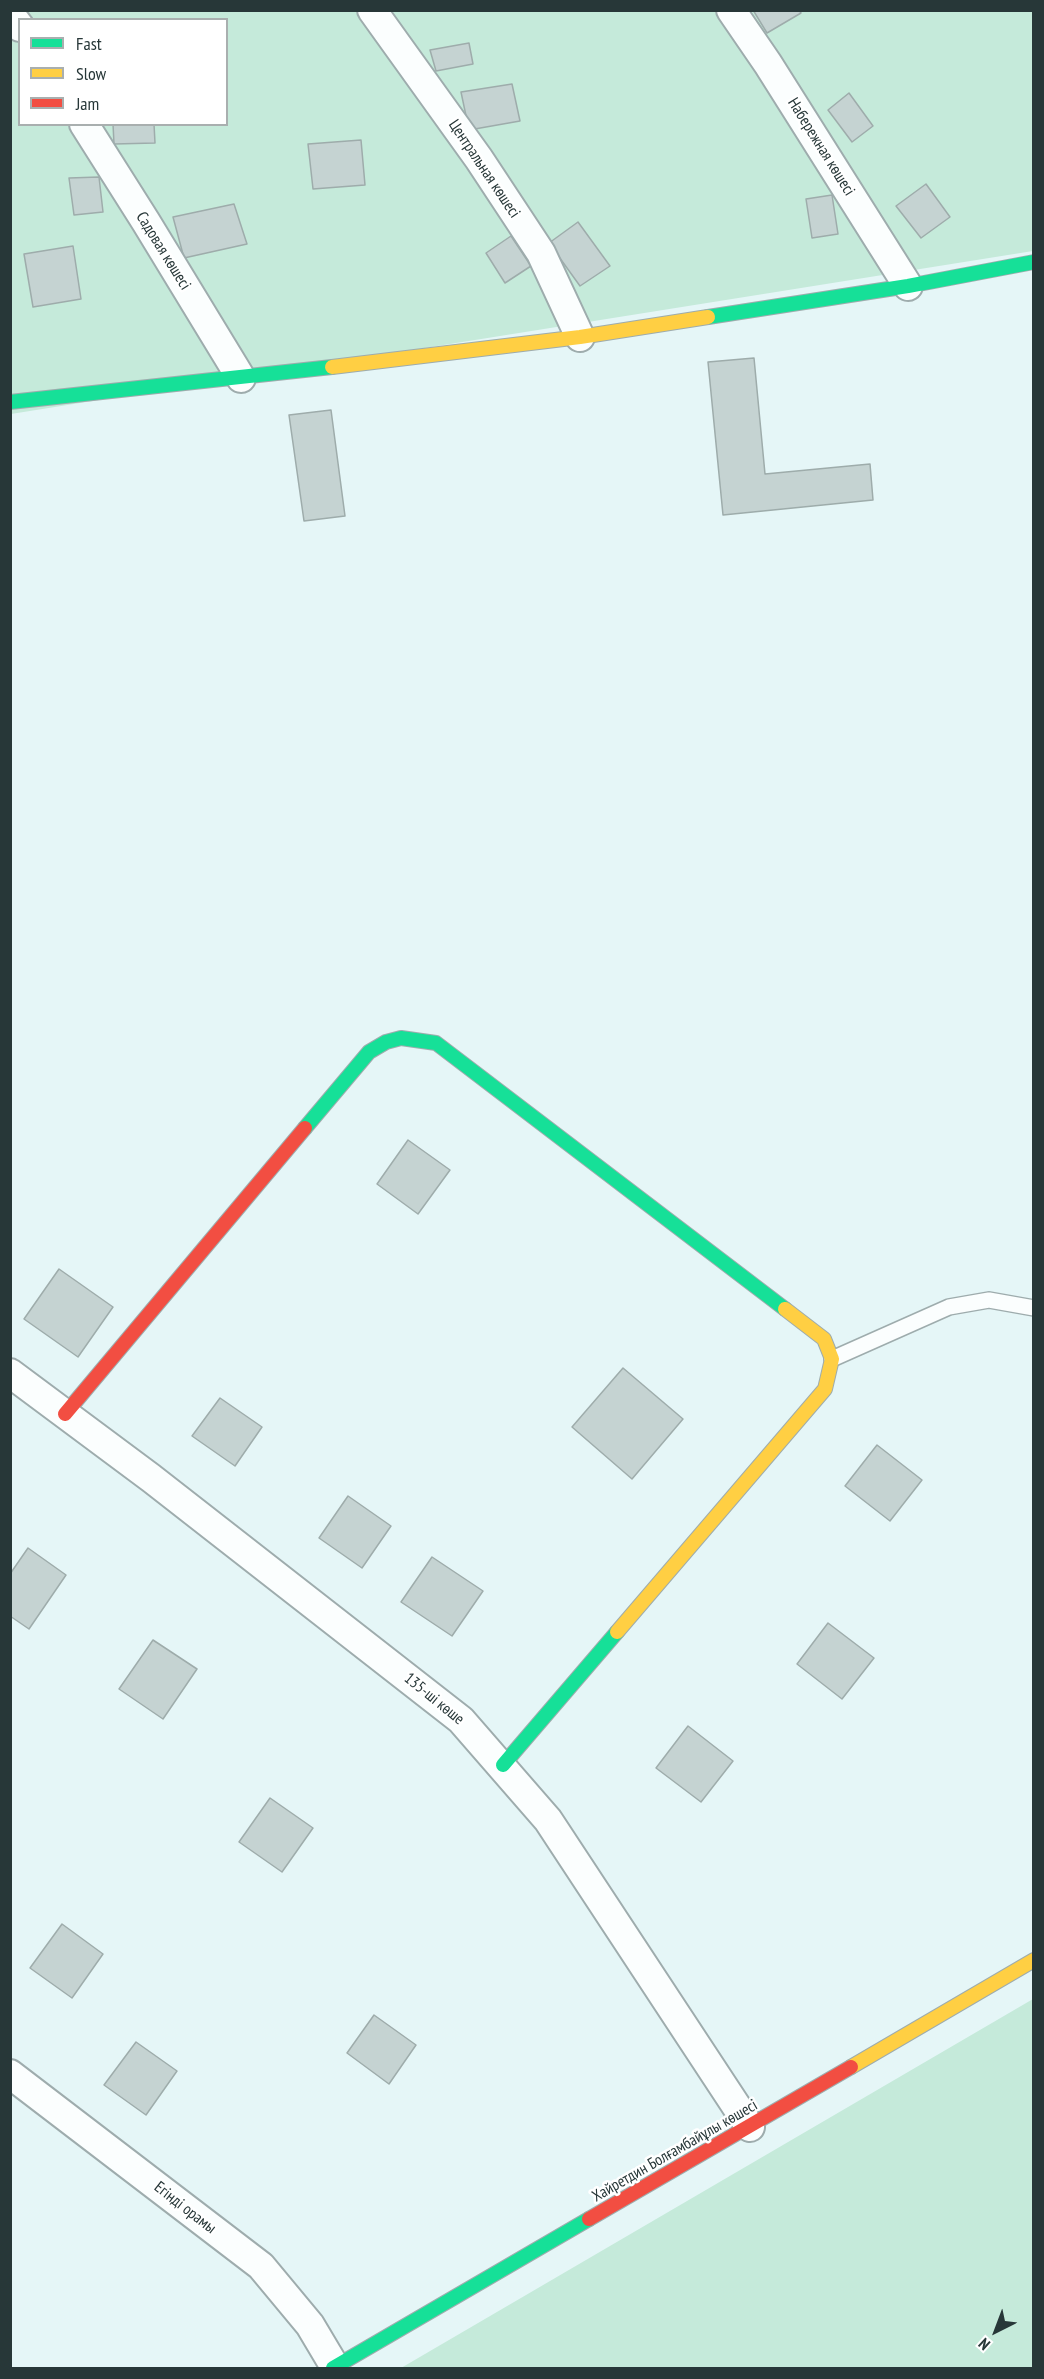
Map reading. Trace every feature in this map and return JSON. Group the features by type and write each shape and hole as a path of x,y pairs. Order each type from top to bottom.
{"street":[{"name":"Центральная көшесі","path":"372,10 479,159 541,253 580,337"},
{"name":"Набережная көшесі","path":"731,10 768,64 908,286"},
{"name":"Садовая көшесі","path":"85,126 241,378"},
{"path":"10,402 241,378 580,337 908,286 1034,262"},
{"path":"65,1414 369,1052 386,1041 411,1037 436,1043 824,1340 832,1359 825,1389 503,1766"},
{"name":"135-ші көше","path":"10,1373 461,1720 548,1820 750,2127"},
{"name":"Хайретдин Болғамбайұлы көшесі","path":"334,2368 1034,1960"},
{"name":"Егінді орамы","path":"10,2074 261,2266 310,2325 334,2368"}],"lane":[{"path":"832,1359 950,1307 989,1300 1034,1308"}],"green space":[{"path":"10,11 1033,11 1033,251 11,414"},
{"path":"1033,1999 1033,2368 401,2368"}],"building":[{"path":"753,10 799,10 801,13 767,33"},
{"path":"469,43 473,64 436,71 430,50"},
{"path":"512,84 520,121 469,130 461,92"},
{"path":"849,93 873,126 852,142 828,110"},
{"path":"113,126 154,126 155,143 114,144"},
{"path":"361,140 365,185 313,189 308,144"},
{"path":"99,177 103,212 74,215 69,178"},
{"path":"926,184 950,217 921,238 896,206"},
{"path":"832,195 838,234 812,238 806,199"},
{"path":"234,204 247,244 184,258 173,217"},
{"path":"578,222 610,266 580,286 549,243"},
{"path":"511,236 531,266 505,283 486,253"},
{"path":"73,246 81,299 33,307 24,254"},
{"path":"754,358 765,474 870,464 873,500 723,515 708,362"},
{"path":"331,410 345,516 304,521 289,415"},
{"path":"408,1140 450,1170 418,1214 377,1184"},
{"path":"59,1269 113,1307 78,1357 24,1319"},
{"path":"623,1368 683,1419 632,1479 572,1427"},
{"path":"220,1398 262,1427 235,1466 192,1436"},
{"path":"877,1445 922,1480 890,1521 845,1486"},
{"path":"348,1496 391,1526 362,1568 319,1538"},
{"path":"28,1548 66,1575 29,1629 10,1616 10,1574"},
{"path":"432,1557 483,1591 452,1636 401,1602"},
{"path":"828,1623 874,1658 842,1699 797,1664"},
{"path":"153,1640 197,1669 163,1719 119,1689"},
{"path":"688,1726 733,1761 701,1802 656,1768"},
{"path":"270,1798 313,1828 282,1872 239,1842"},
{"path":"62,1924 103,1954 72,1998 30,1968"},
{"path":"374,2015 416,2045 389,2084 347,2053"},
{"path":"136,2042 177,2071 146,2115 104,2085"}],"traffic: fast":[{"path":"708,317 908,286 1034,262"},
{"path":"10,402 332,367"},
{"path":"305,1128 369,1052 386,1042 401,1038 436,1043 785,1309"},
{"path":"503,1765 617,1632"},
{"path":"333,2368 589,2219"}],"traffic: slow":[{"path":"332,367 580,337 708,317"},
{"path":"617,1632 825,1389 832,1359 824,1339 785,1309"},
{"path":"851,2067 1034,1960"}],"traffic: jam":[{"path":"65,1414 305,1128"},
{"path":"589,2219 851,2067"}]}
